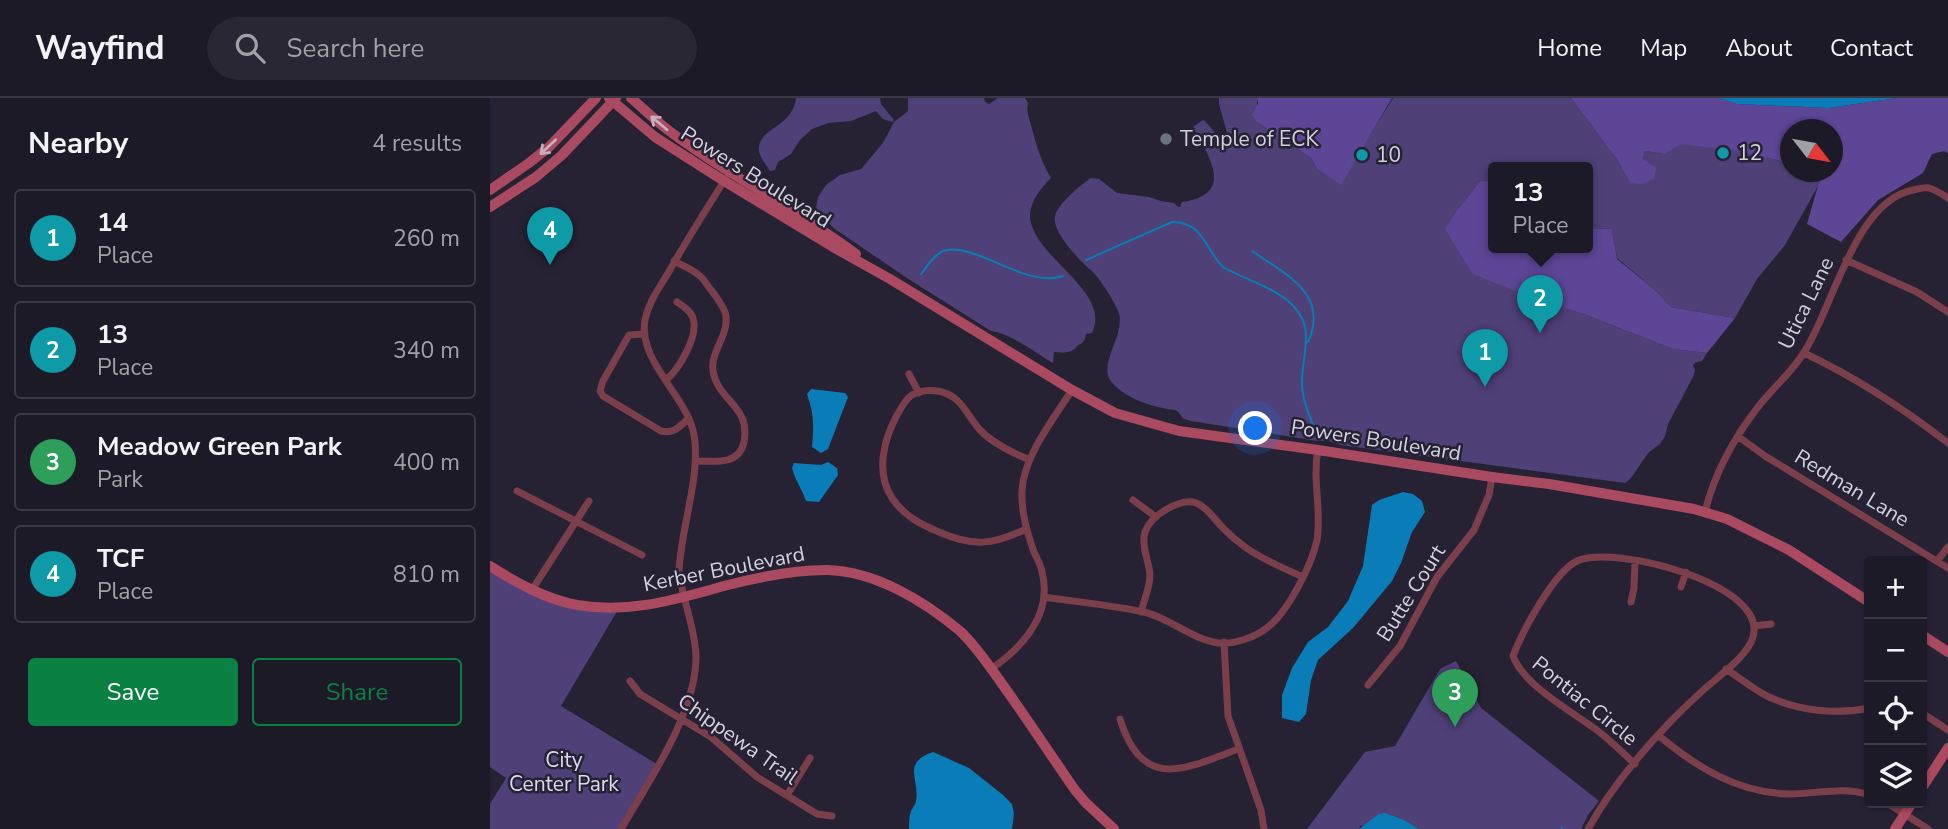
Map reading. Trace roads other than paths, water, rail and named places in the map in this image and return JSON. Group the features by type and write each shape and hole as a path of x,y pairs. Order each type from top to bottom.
{"main road":[{"path":"490,190 549,147 596,98"},
{"name":"Powers Boulevard","path":"632,98 672,134 727,177"},
{"path":"490,207 536,177 562,155 613,99"},
{"name":"Powers Boulevard","path":"613,99 655,136 727,177 838,250 1115,413 1179,431 1586,490 1705,512 1727,519 1789,550 1864,599"},
{"name":"Kerber Boulevard","path":"490,566 539,594 576,604 619,608 659,604 730,585 796,572 830,570 863,576 888,585 929,607 962,633 991,669 1075,790 1108,827"},
{"path":"1927,638 1948,652"},
{"path":"1927,780 1948,748"},
{"path":"1895,829 1909,808"}],"street":[{"path":"621,829 660,766 689,698 696,656 694,634 679,574 695,461 693,430 646,345 645,320 654,293 727,177"},
{"name":"Utica Lane","path":"1705,512 1711,489 1757,408 1804,353 1846,260 1862,232 1878,212 1904,191 1926,187 1948,198"},
{"path":"1846,260 1917,292 1948,312"},
{"path":"674,261 702,277 725,311 727,320 713,361 713,372 721,390 743,418 745,425 743,447 739,454 732,459 695,461"},
{"path":"666,380 684,358 694,331 694,320 690,312 677,302"},
{"path":"645,334 629,335 600,391 603,396 661,431 674,431 688,419"},
{"path":"1804,353 1895,405 1948,443"},
{"path":"909,374 919,393"},
{"path":"991,669 1014,651 1034,629 1040,615 1044,597 1043,573 1026,529 1022,487 1030,460 1072,390"},
{"path":"1026,529 988,544 946,535 920,524 904,513 891,497 884,480 883,460 890,430 899,411 912,395 935,391 955,397 980,430 1012,453 1030,460"},
{"name":"Redman Lane","path":"1739,437 1765,456 1948,568"},
{"path":"1044,597 1140,612 1218,643 1237,642 1268,627 1287,604 1303,577 1316,543 1320,516 1315,475 1318,450"},
{"name":"Butte Court","path":"1368,685 1400,646 1437,577 1474,530 1489,495 1492,477"},
{"path":"517,491 642,555"},
{"path":"1133,500 1156,517"},
{"path":"532,590 589,501"},
{"path":"1140,612 1150,575 1145,533 1151,520 1183,502 1196,502 1207,509 1225,530 1260,557 1303,577"},
{"path":"1937,561 1948,547"},
{"name":"Pontiac Circle","path":"1635,764 1601,733 1534,685 1517,668 1513,656 1518,641 1560,575 1574,562 1584,558 1600,557 1662,565 1715,585 1750,613 1754,626"},
{"path":"1631,603 1635,561"},
{"path":"1681,587 1686,572"},
{"path":"1588,829 1658,735 1741,656 1754,635 1754,626 1771,624"},
{"path":"1224,642 1227,716 1261,810 1264,829"},
{"path":"1727,669 1765,695 1789,705 1830,712 1864,709"},
{"name":"Chippewa Trail","path":"630,681 640,694 710,737 757,777 817,814 832,816"},
{"path":"1927,716 1948,730"},
{"path":"1120,719 1131,748 1142,760 1159,768 1171,770 1195,766 1238,749"},
{"path":"1658,735 1704,770 1747,788 1786,794 1840,791 1864,794"},
{"path":"787,795 810,758"},
{"path":"1895,808 1928,829"}],"water":[{"path":"1719,98 1897,98 1828,108 1737,104"},
{"path":"811,389 845,393 848,397 828,449 821,453 812,447 813,420 807,394"},
{"path":"828,462 837,468 838,475 819,502 806,501 793,472 794,463 821,465"},
{"path":"1403,492 1413,494 1422,501 1425,512 1412,532 1392,581 1353,628 1318,660 1311,680 1306,714 1299,722 1282,718 1282,695 1292,668 1308,642 1328,627 1348,601 1363,566 1372,505"},
{"path":"933,752 969,768 1003,795 1012,804 1012,829 909,829 910,813 917,793 915,767 923,756"},
{"path":"1385,813 1419,829 1359,829 1379,814"}],"waterway":[{"path":"1086,260 1172,222 1191,226 1223,267 1280,295 1297,310 1306,338 1303,396 1317,434"},
{"path":"921,274 939,253 955,249 1032,276 1063,276"},
{"path":"1252,251 1290,277 1309,298 1313,325 1308,342"}],"place":[{"name":"Temple of ECK","path":"1166,139"},
{"name":"12","path":"1723,153"},
{"name":"10","path":"1362,155"},
{"name":"TCF","path":"550,265"},
{"name":"13","path":"1540,333"},
{"name":"14","path":"1485,387"},
{"name":"Meadow Green Park","path":"1455,727"}],"park label":[{"name":"City Center Park","path":"564,772"}]}
